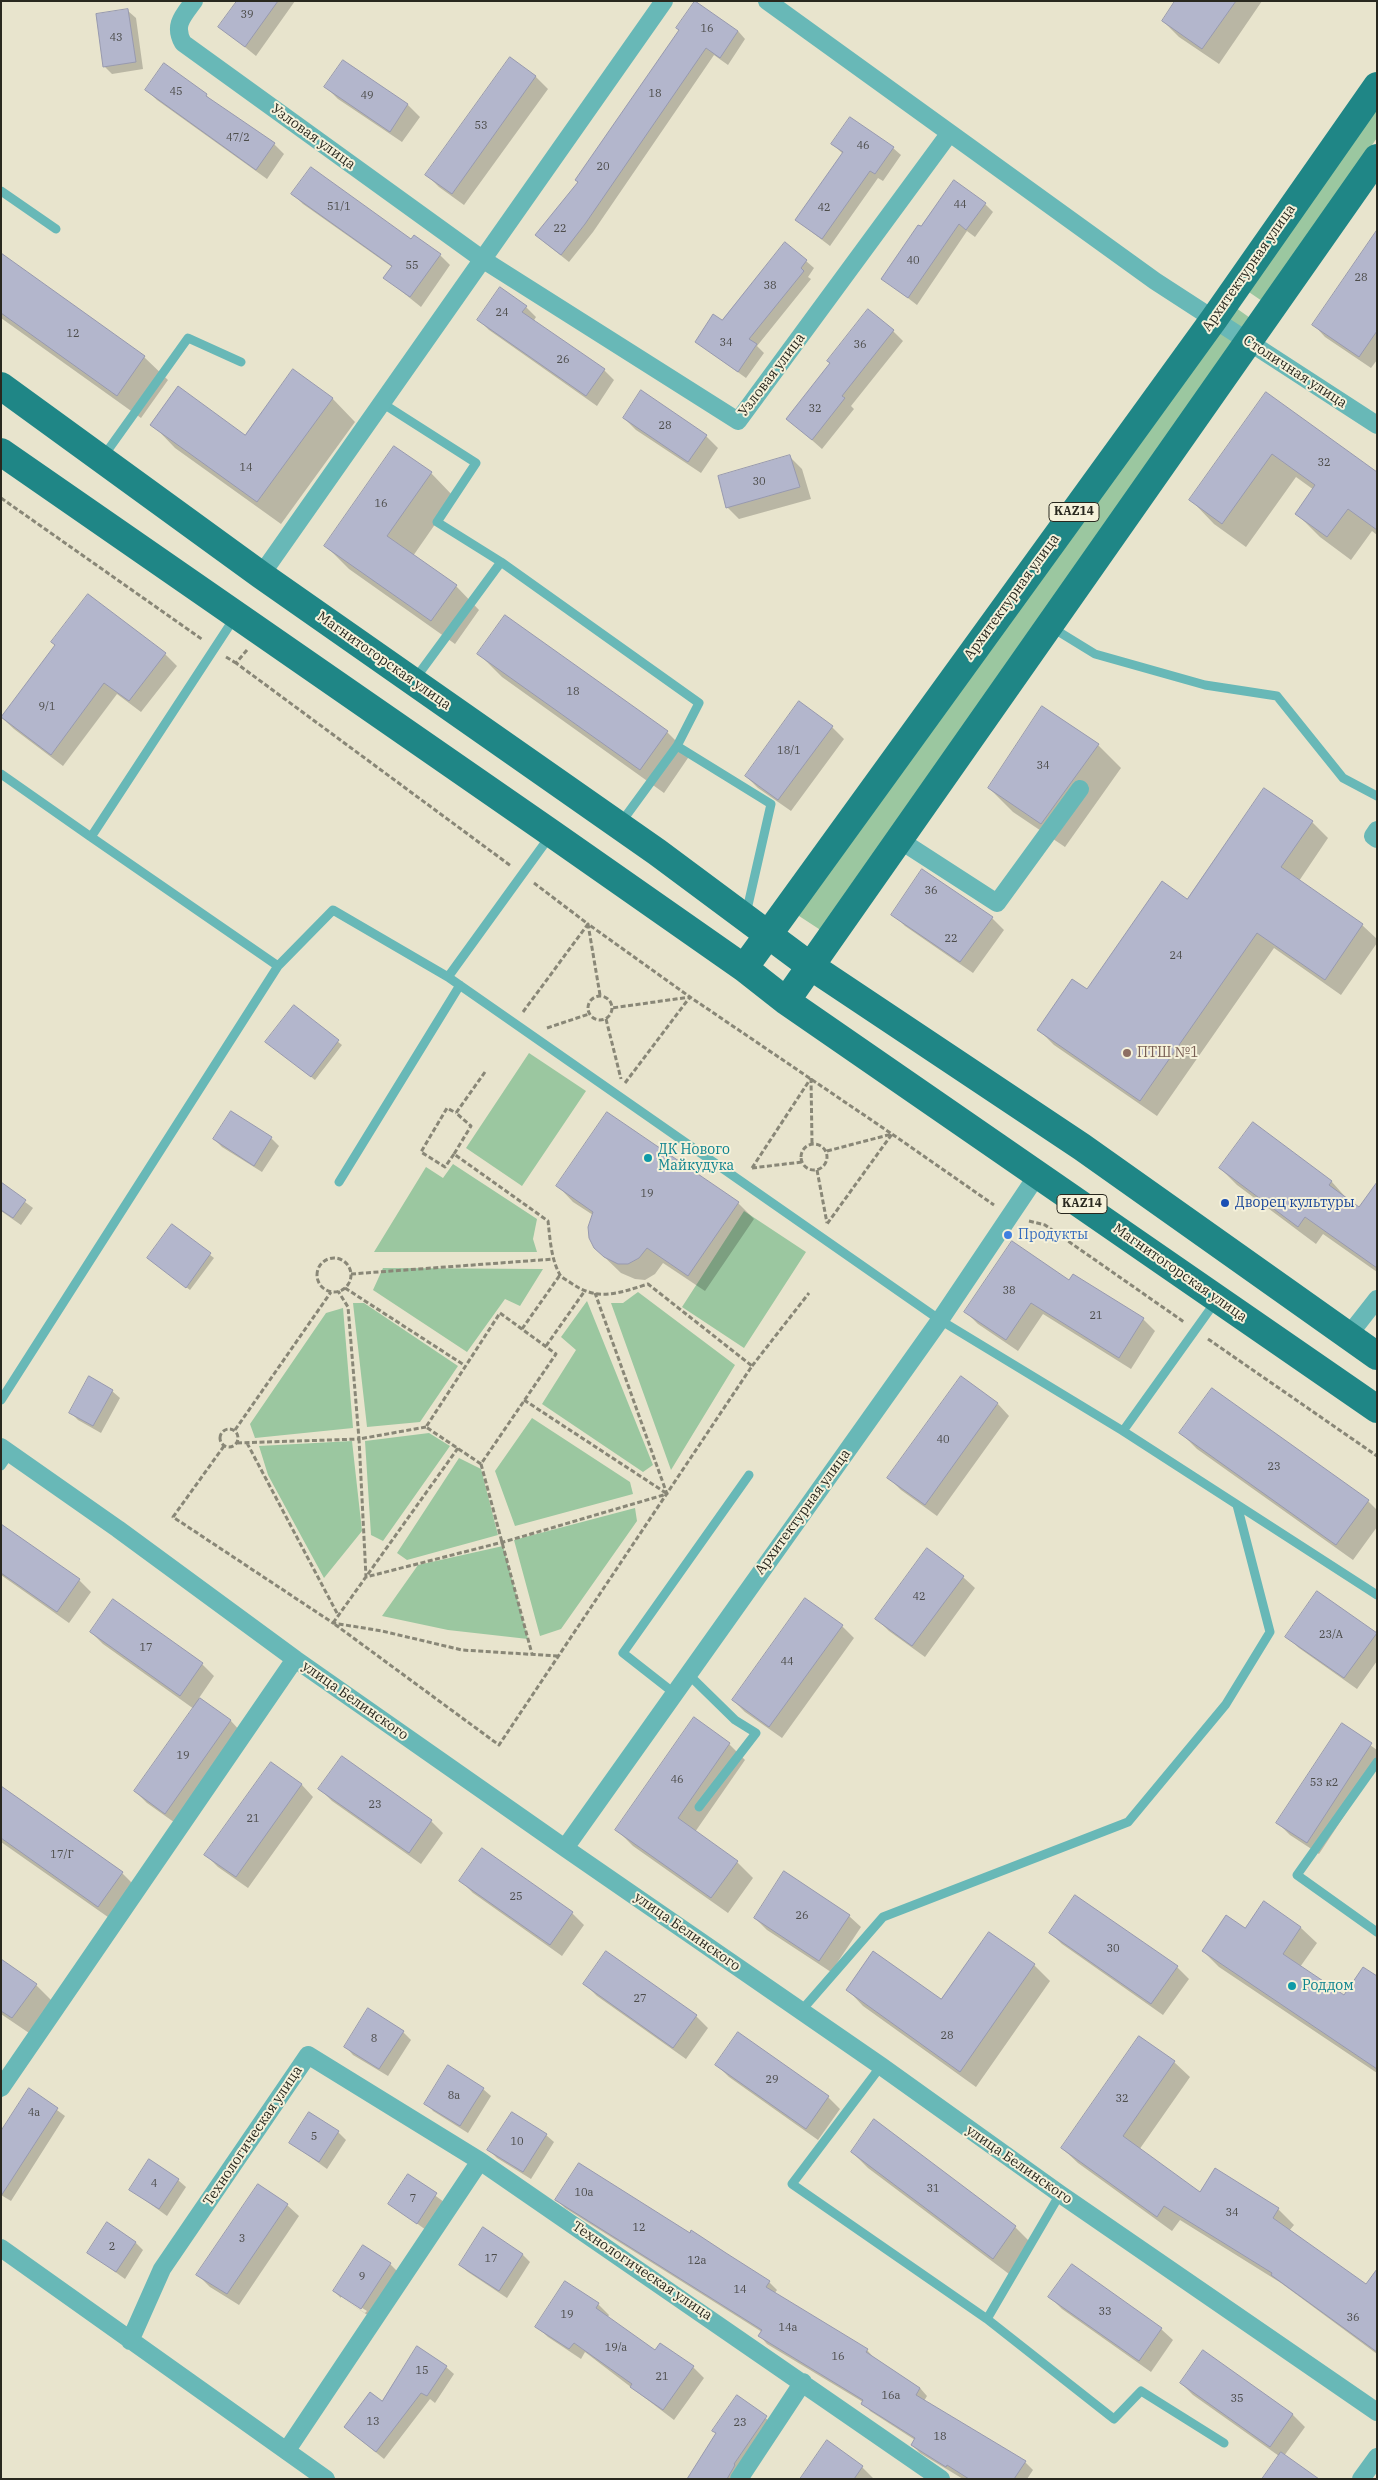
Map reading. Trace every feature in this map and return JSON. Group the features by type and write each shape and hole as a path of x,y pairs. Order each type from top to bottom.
{"main road":[{"name":"Архитектурная улица","path":"768,936 1214,318 1377,86"},
{"name":"KAZ14","path":"809,965 1377,158"},
{"name":"Магнитогорская улица","path":"1,386 261,575 619,825 809,965 1082,1146 1377,1356"},
{"name":"Магнитогорская улица","path":"1,452 744,968 786,1001 1377,1409"},
{"path":"744,968 768,936"},
{"path":"786,1001 809,965"}],"street":[{"name":"Узловая улица","path":"194,1 178,24 178,33 183,43 482,259 738,421 950,134"},
{"path":"261,575 664,1"},
{"path":"767,1 1154,281 1214,318"},
{"name":"Столичная улица","path":"1214,318 1247,342 1377,425"},
{"path":"898,839 997,903 1080,789"},
{"path":"1377,830 1373,836 1377,839"},
{"name":"Архитектурная улица","path":"565,1848 940,1320 1038,1174"},
{"path":"1348,1336 1377,1299"},
{"name":"улица Белинского","path":"4,1456 881,2066 1060,2194 1377,2412"},
{"path":"1,2088 295,1659"},
{"name":"Технологическая улица","path":"130,2341 162,2269 308,2055 480,2161 941,2479"},
{"path":"287,2450 480,2161"},
{"path":"1,2248 326,2479"},
{"path":"739,2479 803,2382"},
{"path":"1361,2479 1377,2456"}],"lane":[{"path":"1,191 56,229"},
{"path":"101,459 188,338 241,362"},
{"path":"382,402 476,463 437,522 501,562 699,703 677,746 619,825"},
{"path":"414,682 501,562"},
{"path":"91,837 236,615"},
{"path":"1048,626 1095,654 1205,685 1277,696 1343,778 1377,796"},
{"path":"677,746 771,804 745,919"},
{"path":"1,774 278,966"},
{"path":"448,977 551,834"},
{"path":"1,1400 278,966 333,910 448,977 940,1320 1123,1431 1377,1595"},
{"path":"339,1182 460,986"},
{"path":"1123,1431 1217,1298"},
{"path":"674,1693 623,1653 749,1475"},
{"path":"801,2011 883,1917 1128,1822 1226,1704 1270,1632 1237,1505"},
{"path":"688,1674 736,1720 756,1733 699,1807"},
{"path":"1377,1762 1297,1874 1377,1932"},
{"path":"881,2066 792,2184 987,2319 1114,2419 1141,2391 1224,2443"},
{"path":"987,2319 1060,2194"}],"path":[{"path":"1,498 236,663 588,924 690,997 1010,1216 1045,1225 1191,1327"},
{"path":"236,663 261,632"},
{"path":"588,924 600,995 611,1002 612,1008 606,1019 623,1086"},
{"path":"530,1018 523,1013 588,924"},
{"path":"600,995 589,1001 589,1014 593,1018 606,1019"},
{"path":"612,1008 690,997"},
{"path":"623,1086 690,997"},
{"path":"552,1035 544,1029 589,1014"},
{"path":"456,1113 485,1072"},
{"path":"811,1078 812,1143"},
{"path":"752,1168 811,1078"},
{"path":"615,1080 623,1086"},
{"path":"447,1108 456,1113 471,1126 445,1167 422,1152 447,1108"},
{"path":"827,1151 892,1134"},
{"path":"828,1224 892,1134"},
{"path":"812,1143 823,1146 827,1151 826,1163 817,1170"},
{"path":"812,1143 803,1150 802,1162 805,1166 817,1170"},
{"path":"454,1154 548,1221 554,1259 560,1275 584,1292 613,1295 648,1284 752,1366"},
{"path":"752,1168 802,1162"},
{"path":"752,1168 759,1174"},
{"path":"817,1170 828,1224"},
{"path":"820,1219 828,1224"},
{"path":"329,1258 344,1260 351,1274 345,1288 330,1292 319,1283 316,1276 322,1262 329,1258"},
{"path":"351,1274 554,1259"},
{"path":"522,1329 560,1275"},
{"path":"345,1288 464,1365"},
{"path":"338,1291 348,1306 359,1439 366,1577"},
{"path":"235,1430 330,1292"},
{"path":"546,1346 584,1292"},
{"path":"595,1293 667,1494"},
{"path":"224,1446 173,1517 333,1623 499,1744 752,1366 808,1294"},
{"path":"426,1427 464,1365 500,1313 556,1354 481,1464"},
{"path":"1207,1338 1377,1456"},
{"path":"524,1400 667,1494"},
{"path":"237,1443 359,1439 426,1427 481,1464 532,1654"},
{"path":"224,1446 220,1438 222,1433 230,1429 235,1430"},
{"path":"224,1446 233,1447 237,1443 238,1434 235,1430"},
{"path":"248,1443 338,1615"},
{"path":"333,1623 458,1448"},
{"path":"366,1577 502,1542 667,1494"},
{"path":"333,1623 382,1631 462,1650 558,1656"}],"green space":[{"path":"1377,94 1377,138 1262,301 1243,288"},
{"path":"1229,303 1253,320 822,931 796,914"},
{"path":"529,1053 586,1091 522,1186 466,1148"},
{"path":"453,1164 537,1219 533,1239 537,1252 374,1252 426,1167 443,1178"},
{"path":"744,1211 806,1252 744,1348 682,1307"},
{"path":"383,1268 543,1269 520,1306 505,1299 467,1352 373,1290"},
{"path":"638,1292 735,1365 671,1470 611,1303 623,1303"},
{"path":"587,1301 653,1465 643,1472 542,1404 576,1350 561,1337"},
{"path":"353,1303 364,1303 458,1366 420,1422 367,1427"},
{"path":"343,1308 353,1428 255,1438 250,1424 326,1313"},
{"path":"532,1418 630,1482 633,1494 515,1526 495,1471"},
{"path":"429,1433 450,1446 383,1541 371,1535 365,1441"},
{"path":"352,1441 362,1531 324,1578 268,1475 259,1446"},
{"path":"459,1458 481,1469 498,1535 407,1560 397,1553"},
{"path":"635,1508 637,1521 561,1629 540,1636 514,1540"},
{"path":"503,1546 528,1639 448,1630 382,1616 418,1565"}],"building":[{"path":"237,1 278,1 245,47 218,27"},
{"path":"695,1 738,31 720,58 706,48 585,224 561,255 535,235 578,182 575,180 679,30 676,28"},
{"path":"1175,1 1236,1 1202,49 1162,21"},
{"path":"128,9 136,62 103,67 96,14"},
{"path":"510,57 536,76 452,194 425,175"},
{"path":"343,60 408,104 390,132 324,87"},
{"path":"164,63 207,94 206,96 275,143 256,170 145,90"},
{"path":"850,117 894,147 875,174 870,171 822,239 795,220 843,152 831,144"},
{"path":"311,167 411,239 414,235 441,254 410,297 383,278 392,266 291,194"},
{"path":"954,180 986,203 966,230 959,224 908,298 881,279 918,225 921,226"},
{"path":"1377,230 1377,331 1359,357 1312,325"},
{"path":"785,242 807,260 801,268 804,271 749,339 757,344 738,372 695,342 713,314 722,320"},
{"path":"1,253 145,356 117,396 1,313"},
{"path":"500,287 527,306 522,312 605,369 586,396 477,320"},
{"path":"868,309 894,330 842,396 845,398 812,440 786,419 830,363 827,361"},
{"path":"293,369 333,398 257,502 150,425 178,386 245,435"},
{"path":"641,390 707,435 688,462 623,418"},
{"path":"1266,392 1377,472 1377,530 1348,509 1327,537 1295,514 1315,485 1272,454 1222,524 1189,500"},
{"path":"394,446 432,472 387,536 457,585 431,621 324,546"},
{"path":"790,455 800,487 726,508 718,476"},
{"path":"88,594 166,653 129,701 104,683 51,755 1,717 55,645 51,642"},
{"path":"505,615 668,731 640,770 477,654"},
{"path":"799,701 833,726 778,800 745,776"},
{"path":"1042,706 1099,744 1041,824 988,788"},
{"path":"1264,788 1313,821 1281,867 1363,924 1325,980 1257,933 1140,1101 1037,1030 1072,979 1087,989 1162,881 1187,899"},
{"path":"922,869 993,917 960,962 891,915"},
{"path":"294,1005 339,1040 311,1077 265,1042"},
{"path":"231,1111 272,1137 254,1166 213,1139"},
{"path":"607,1112 739,1202 688,1276 647,1248 639,1258 628,1264 618,1264 604,1257 594,1248 589,1238 588,1227 593,1212 556,1186"},
{"path":"1253,1122 1332,1181 1329,1185 1359,1207 1377,1182 1377,1268 1305,1217 1298,1227 1219,1168"},
{"path":"1,1182 26,1200 13,1218 1,1210"},
{"path":"172,1224 211,1253 186,1288 147,1258"},
{"path":"1012,1241 1069,1280 1073,1274 1144,1318 1119,1358 1031,1303 1006,1340 964,1312"},
{"path":"89,1376 113,1390 93,1426 69,1413"},
{"path":"961,1376 998,1403 925,1505 887,1478"},
{"path":"1212,1388 1369,1500 1336,1545 1179,1433"},
{"path":"1,1524 80,1579 57,1612 1,1573"},
{"path":"927,1548 964,1576 912,1646 875,1619"},
{"path":"1317,1591 1377,1633 1344,1678 1285,1637"},
{"path":"805,1598 843,1625 769,1727 732,1700"},
{"path":"113,1599 203,1663 180,1696 90,1632"},
{"path":"200,1698 231,1720 165,1814 134,1791"},
{"path":"694,1717 730,1743 678,1818 738,1861 711,1898 615,1830"},
{"path":"1342,1723 1372,1743 1307,1843 1276,1823"},
{"path":"342,1756 432,1820 409,1853 318,1789"},
{"path":"271,1762 302,1784 236,1877 204,1855"},
{"path":"1,1786 123,1872 98,1907 1,1838"},
{"path":"482,1848 573,1912 550,1945 459,1881"},
{"path":"784,1871 850,1915 819,1961 754,1918"},
{"path":"1075,1895 1178,1966 1151,2004 1049,1933"},
{"name":"Роддом","path":"1264,1901 1301,1927 1283,1954 1344,1995 1363,1967 1377,1976 1377,2069 1202,1951 1226,1915 1245,1928"},
{"path":"989,1932 1035,1964 960,2072 846,1990 873,1951 941,1999"},
{"path":"606,1951 697,2015 673,2048 583,1984"},
{"path":"1,1959 37,1984 12,2018 1,2011"},
{"path":"368,2008 404,2031 379,2069 344,2047"},
{"path":"738,2032 829,2096 806,2129 715,2065"},
{"path":"1139,2036 1175,2061 1123,2136 1200,2192 1215,2168 1279,2208 1273,2218 1366,2284 1377,2269 1377,2352 1271,2275 1272,2273 1164,2206 1157,2217 1061,2148"},
{"path":"448,2065 484,2088 460,2126 424,2104"},
{"path":"29,2088 58,2108 1,2196 1,2131"},
{"path":"309,2112 339,2131 319,2162 289,2143"},
{"path":"512,2112 547,2134 523,2172 487,2150"},
{"path":"874,2119 1016,2226 993,2259 851,2152"},
{"path":"149,2159 179,2179 159,2209 129,2190"},
{"path":"579,2163 690,2233 691,2230 770,2281 766,2287 868,2349 866,2352 920,2388 916,2395 1026,2461 1014,2479 969,2479 947,2465 946,2467 911,2445 915,2438 861,2404 863,2400 758,2336 762,2330 555,2200"},
{"path":"408,2174 437,2193 417,2224 388,2204"},
{"path":"258,2184 288,2204 227,2294 196,2275"},
{"path":"107,2222 136,2242 116,2272 87,2253"},
{"path":"483,2227 523,2254 499,2291 459,2265"},
{"path":"363,2245 391,2263 361,2309 333,2291"},
{"path":"1072,2264 1162,2328 1139,2361 1048,2297"},
{"path":"565,2281 599,2303 596,2308 655,2350 660,2343 694,2366 663,2410 630,2387 632,2384 574,2343 569,2349 535,2327"},
{"path":"417,2346 447,2366 427,2396 421,2393 376,2452 344,2427 370,2392 382,2401"},
{"path":"1203,2350 1293,2414 1270,2447 1180,2383"},
{"path":"737,2395 767,2416 734,2464 727,2479 687,2479 716,2433 712,2431"},
{"path":"827,2440 863,2466 854,2479 800,2479"},
{"path":"1281,2452 1319,2479 1262,2479"}],"place":[{"name":"ПТШ №1","path":"1127,1053"},
{"name":"ДК Нового Майкудука","path":"648,1158"},
{"name":"Дворец культуры","path":"1225,1203"},
{"name":"Продукты","path":"1008,1235"},
{"name":"Роддом","path":"1292,1986"}]}
